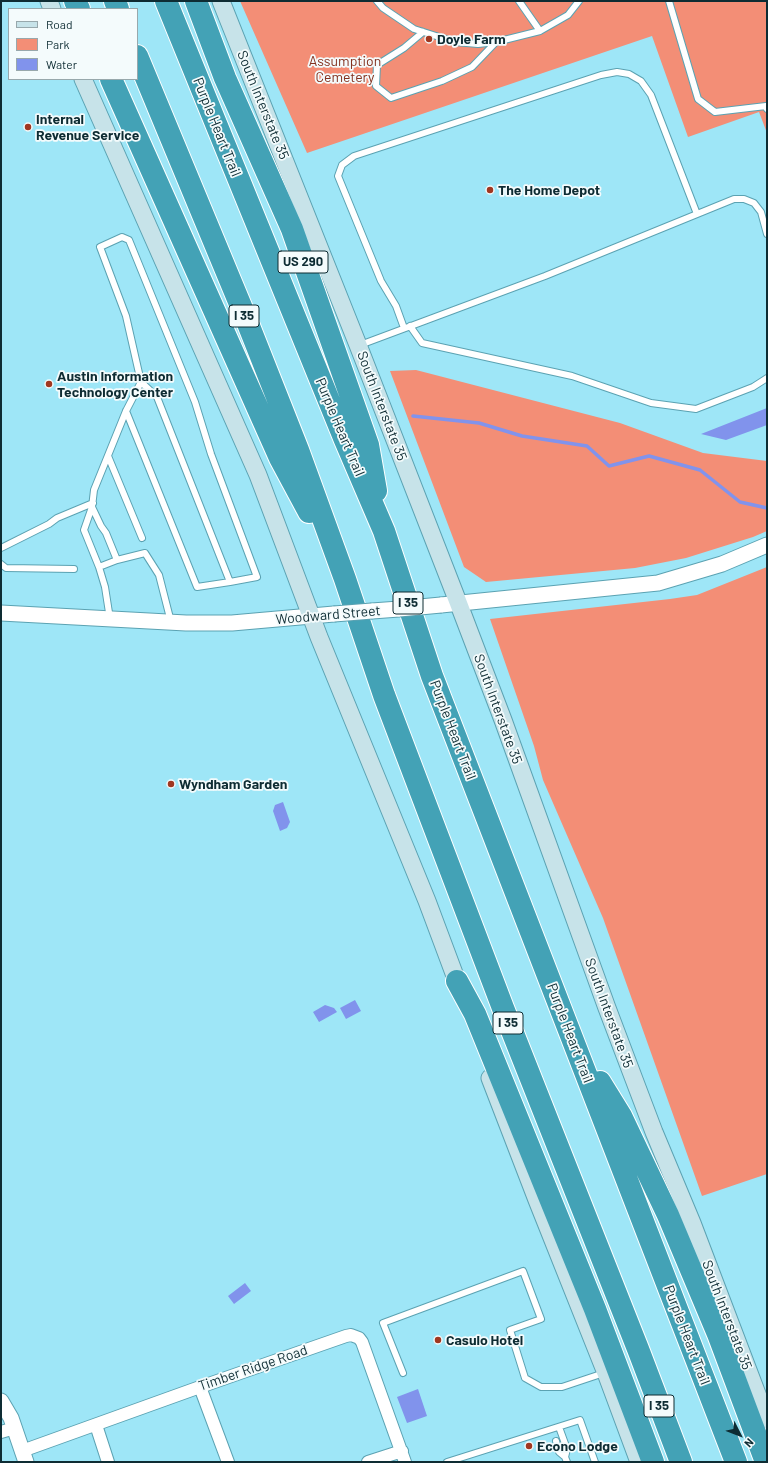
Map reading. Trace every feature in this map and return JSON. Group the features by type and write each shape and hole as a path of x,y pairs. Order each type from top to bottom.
{"highway":[{"name":"Purple Heart Trail","path":"166,1 345,440 384,531 432,676 736,1462"},
{"name":"US 290","path":"196,1 225,78 292,228 368,445 384,531"},
{"name":"I 35","path":"138,58 239,302 298,450 345,579 384,695 497,993 638,1349 681,1462"},
{"path":"111,80 280,458 345,579"},
{"path":"457,981 475,1014 595,1310 653,1462"},
{"path":"570,1032 621,1116 668,1215 718,1334 766,1462"},
{"path":"638,1349 642,1407 656,1462"}],"main road":[{"name":"South Interstate 35","path":"221,1 358,345 458,602 503,720 606,1008 654,1132 692,1223 767,1420"},
{"path":"83,80 258,475 311,616 457,981 502,1112 606,1373 638,1462"}],"street":[{"name":"Woodward Street","path":"1,613 171,622 232,623 441,605 458,602 658,583 722,564 767,545"},
{"name":"Timber Ridge Road","path":"24,1456 96,1424 346,1336 355,1336 362,1342 403,1456"},
{"path":"200,1387 228,1462"},
{"path":"1,1401 8,1430 24,1456"},
{"path":"96,1424 108,1462"},
{"path":"368,1462 403,1456"}],"lane":[{"path":"377,1 383,8 414,29 455,42 478,44 496,42 540,32 568,15 579,1"},
{"path":"519,1 540,32"},
{"path":"669,1 698,98 716,112 766,106 767,109"},
{"path":"423,32 404,48 376,65 376,86 391,98 442,81 472,67 496,42"},
{"path":"697,214 652,95 641,81 629,74 616,72 601,75 354,156 342,165 338,176 381,281 407,327 422,343 572,376 650,403 696,409 753,387 767,378"},
{"path":"358,345 545,276 734,199 744,199 754,203 761,212 767,234"},
{"path":"126,411 197,587 230,582 257,577 211,454 195,402 129,240 122,237 100,247 126,316 141,382 157,397 230,582"},
{"path":"110,619 105,587 99,566 84,530 92,505 94,490 126,411 141,382"},
{"path":"108,456 142,538"},
{"path":"1,548 50,524 57,518 92,505"},
{"path":"92,505 117,560"},
{"path":"99,566 145,553 159,575 171,622"},
{"path":"1,564 6,568 74,569"},
{"path":"402,1373 383,1323 523,1271 541,1319 510,1330 525,1378 541,1387 562,1387 606,1373"},
{"path":"448,1462 580,1420 595,1462"},
{"path":"559,1427 567,1449 566,1459"},
{"path":"556,1441 560,1452 566,1459"}],"green space":[{"name":"Assumption Cemetery","path":"240,1 767,1 767,133 759,112 688,137 652,36 307,153"},
{"path":"416,370 620,423 703,453 767,461 767,531 753,537 686,558 635,568 486,582 464,567 390,371"},
{"path":"767,567 767,1174 702,1196 603,918 543,780 534,746 490,619 697,595"}],"water":[{"path":"767,408 767,425 726,440 701,434"},
{"path":"283,802 290,822 287,828 280,831 273,811 275,805"},
{"path":"355,1000 361,1011 346,1019 340,1008"},
{"path":"325,1005 334,1008 337,1012 319,1022 313,1012"},
{"path":"245,1283 251,1291 234,1304 228,1296"},
{"path":"418,1389 427,1416 407,1423 397,1397"}],"waterway":[{"path":"413,416 479,423 522,436 587,446 609,466 649,456 700,470 740,502 767,508"}],"place":[{"name":"Doyle Farm","path":"429,39"},
{"name":"Internal Revenue Service","path":"28,127"},
{"name":"The Home Depot","path":"490,190"},
{"name":"Austin Information Technology Center","path":"49,384"},
{"name":"Wyndham Garden","path":"171,784"},
{"name":"Casulo Hotel","path":"438,1340"},
{"name":"Econo Lodge","path":"529,1446"}]}
